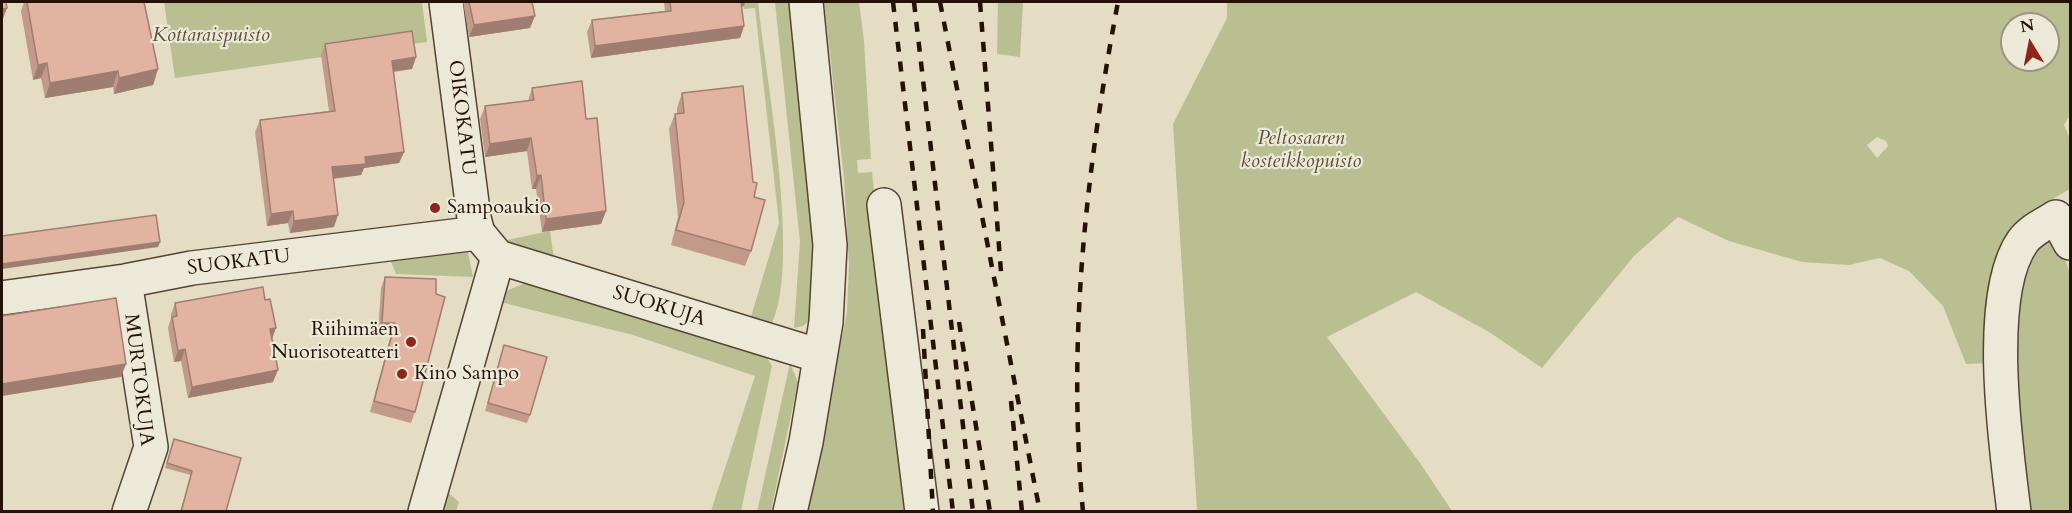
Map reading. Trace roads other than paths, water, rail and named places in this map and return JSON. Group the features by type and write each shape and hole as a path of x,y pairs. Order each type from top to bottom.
{"street":[{"name":"OIKOKATU","path":"446,2 474,218 488,245"},
{"path":"790,512 806,442 826,322 830,245 806,2"},
{"path":"884,205 922,512"},
{"path":"2014,512 2000,376 2006,293 2013,263 2023,242 2033,232 2056,217 2070,243"},
{"name":"SUOKATU","path":"2,298 125,281 192,268 488,245"},
{"name":"SUOKUJA","path":"488,245 820,356"},
{"path":"424,512 488,245"},
{"name":"MURTOKUJA","path":"125,281 151,447 129,512"}],"railway":[{"path":"893,2 953,512"},
{"path":"914,2 973,512"},
{"path":"940,2 1040,512"},
{"path":"980,2 1001,272"},
{"path":"1083,512 1077,383 1082,255 1097,129 1118,2"},
{"path":"959,322 990,512"},
{"path":"923,329 933,512"},
{"path":"1011,401 1022,512"}],"place":[{"name":"Sampoaukio","path":"435,208"},
{"name":"Riihimäen Nuorisoteatteri","path":"411,342"},
{"name":"Kino Sampo","path":"402,374"}],"park label":[{"name":"Kottaraispuisto","path":"211,36"},
{"name":"Peltosaaren kosteikkopuisto","path":"1301,150"}]}
